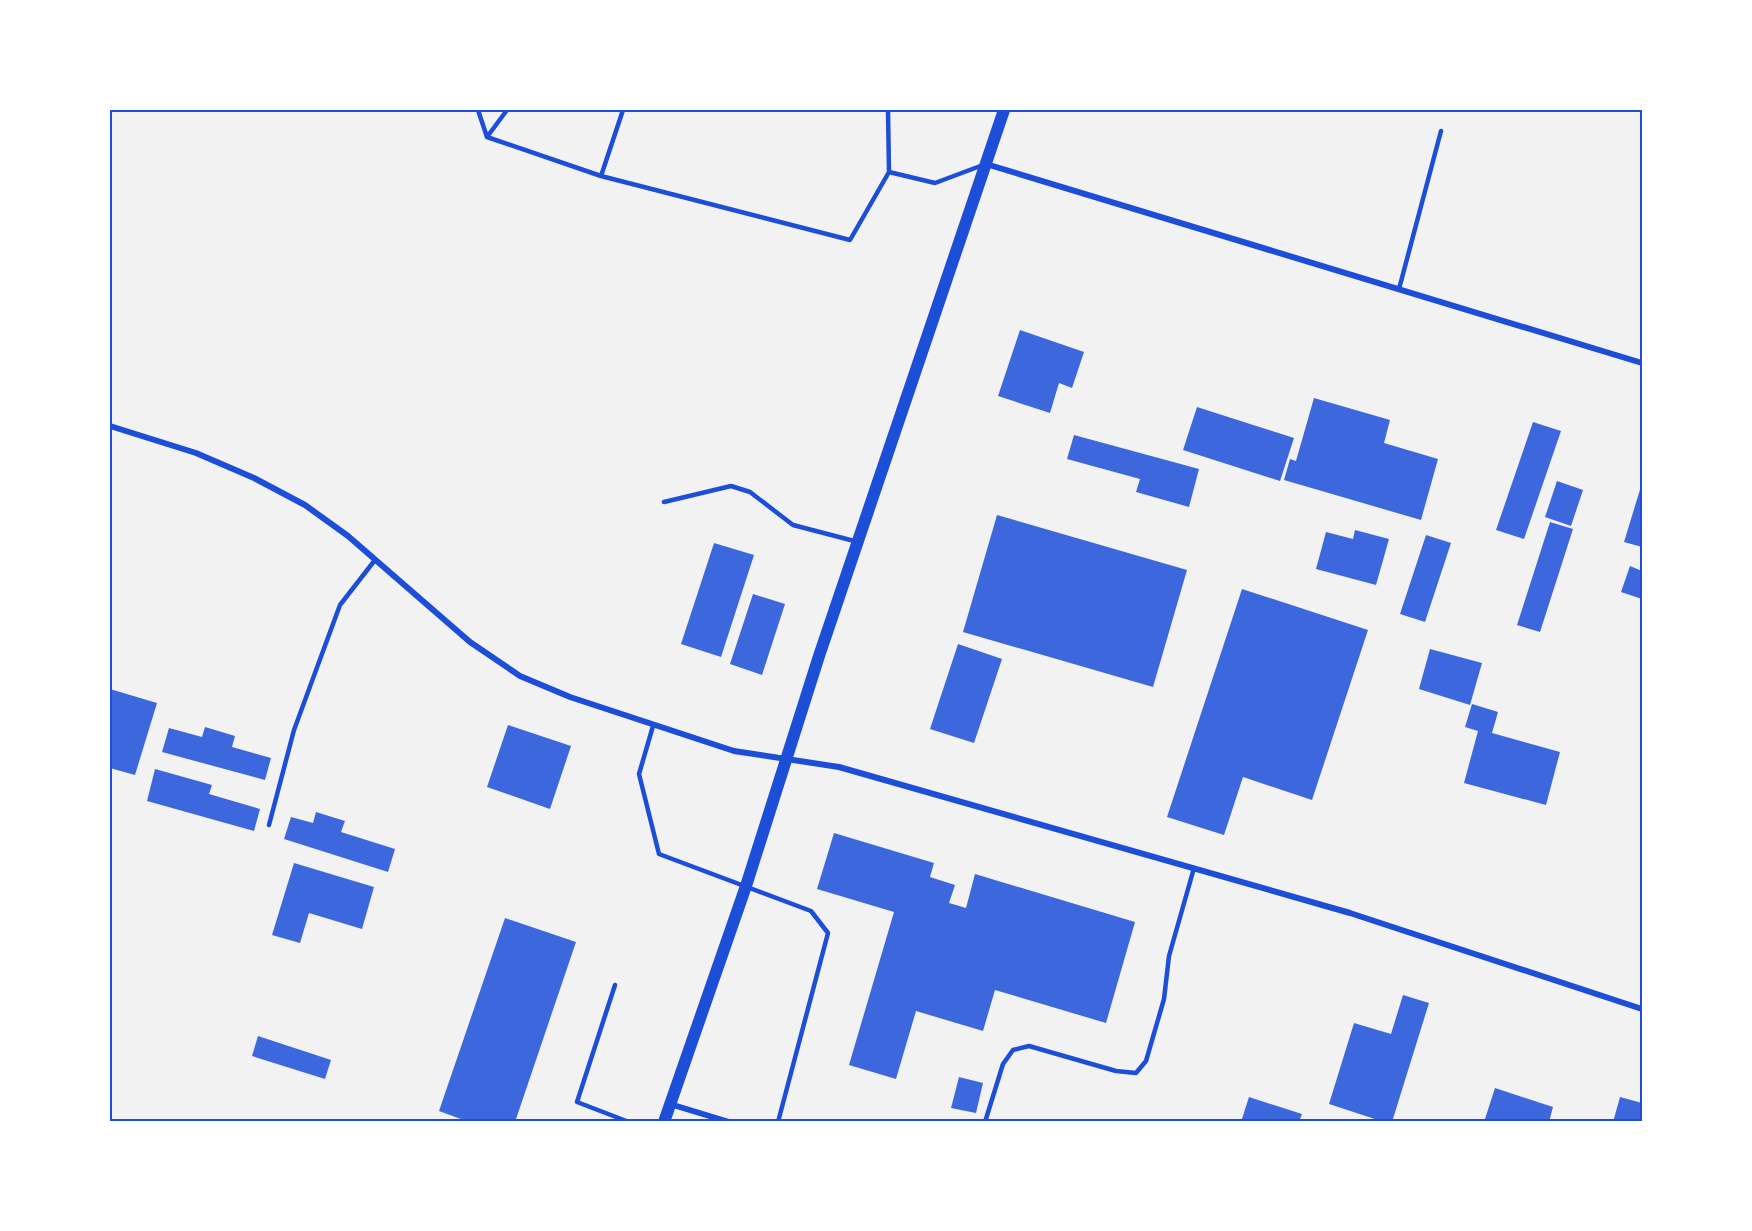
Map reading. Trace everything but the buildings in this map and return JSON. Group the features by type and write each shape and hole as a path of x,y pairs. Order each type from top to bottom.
{"main road":[{"path":"664,1122 746,886 858,542 1004,110"}],"street":[{"path":"986,164 1642,363"},
{"path":"110,426 196,453 254,478 305,505 348,536 470,642 520,676 570,697 734,751 839,767 893,781 1350,913 1642,1009"},
{"path":"670,1104 729,1122"}],"lane":[{"path":"478,110 487,137"},
{"path":"487,137 507,110"},
{"path":"601,176 623,110"},
{"path":"487,137 601,176 850,240 889,172 888,110"},
{"path":"1400,289 1441,131"},
{"path":"889,172 935,183 986,164"},
{"path":"664,502 731,486 750,492 793,525 858,542"},
{"path":"270,825 294,730 340,605 375,560"},
{"path":"653,726 639,774 659,854 811,911 828,933 778,1122"},
{"path":"985,1122 1003,1064 1013,1050 1029,1046 1116,1071 1136,1073 1146,1061 1164,999 1169,956 1194,868"},
{"path":"615,985 577,1102 629,1122"}]}
